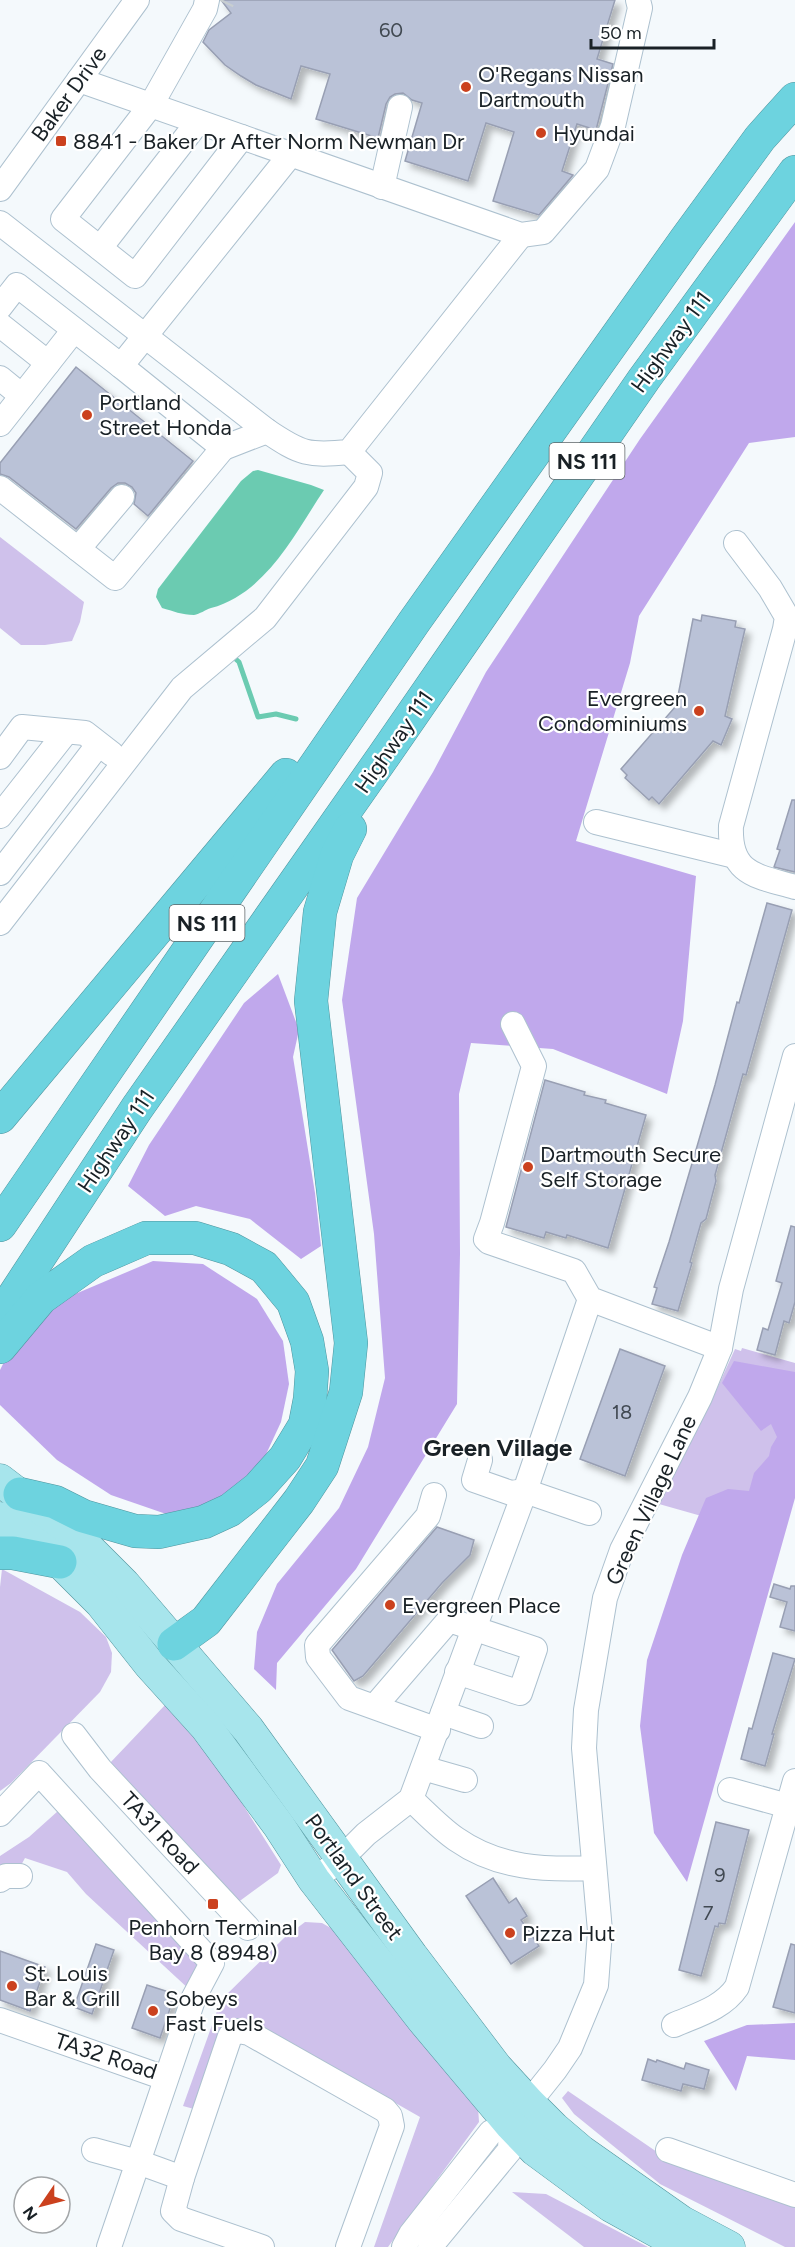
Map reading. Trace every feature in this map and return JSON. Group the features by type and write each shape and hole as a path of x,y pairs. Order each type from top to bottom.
{"highway":[{"name":"Highway 111","path":"0,1225 414,622 686,239 760,138 795,99"},
{"name":"Highway 111","path":"0,1317 137,1108 644,379 795,172"},
{"path":"0,1117 414,622"},
{"path":"162,1654 206,1621 300,1501 322,1466 346,1392 351,1342 311,1001 320,912 337,855 385,754"},
{"path":"0,1347 41,1298 93,1261 146,1238 195,1238 231,1249 264,1267 293,1302 307,1341 312,1371 305,1425 285,1458 258,1488 230,1510 204,1522 159,1532 135,1531 83,1516 56,1502 7,1497"},
{"path":"0,1553 13,1553 60,1562"}],"main road":[{"name":"Portland Street","path":"7,1497 86,1545 124,1584 162,1654 206,1726 279,1826 314,1880 466,2074 520,2114 554,2128 581,2151 682,2222 729,2247"},
{"name":"Portland Street","path":"7,1497 60,1562 101,1603 248,1729 340,1860 496,2067 535,2150 611,2206 685,2247"}],"street":[{"name":"Baker Drive","path":"0,189 137,0"},
{"path":"79,80 521,235 543,232 597,169 613,126 640,9 638,0"},
{"path":"211,4 152,105 63,219 135,276 242,137"},
{"path":"382,188 400,107"},
{"path":"100,248 198,122"},
{"path":"121,366 291,154"},
{"path":"0,223 267,431 301,452 322,454 349,452 521,235"},
{"path":"0,307 17,285 223,448"},
{"path":"0,325 48,363"},
{"path":"0,424 74,330"},
{"path":"0,378 22,396"},
{"path":"0,488 115,578 223,448 267,431"},
{"path":"0,923 182,688 265,618 366,487 370,473 349,452"},
{"path":"78,549 122,497"},
{"path":"736,543 770,588 787,617 731,826 730,841 735,856 750,874 795,887"},
{"path":"0,757 22,727 85,733 98,745 124,762"},
{"path":"0,816 66,732"},
{"path":"0,873 98,745"},
{"path":"596,822 735,856"},
{"path":"513,1024 534,1066 486,1239 574,1271 590,1299 720,1348"},
{"name":"Green Village Lane","path":"520,2114 570,2048 596,1984 600,1931 584,1748 585,1710 605,1598 622,1550 690,1416 720,1348 731,1290 795,1056"},
{"path":"314,1880 340,1860 366,1834 411,1799 441,1721 472,1628 525,1491 590,1299"},
{"path":"480,1460 474,1480 511,1493 525,1491 588,1514"},
{"path":"434,1495 428,1516 317,1645 318,1657 349,1698 441,1721 481,1726"},
{"path":"375,1706 449,1620 536,1649 520,1692 457,1672"},
{"name":"TA31 Road","path":"74,1736 100,1769 248,1928"},
{"path":"423,1768 465,1780"},
{"name":"TA32 Road","path":"0,1814 39,1773 212,1963 194,1997 165,2078 0,2020"},
{"path":"675,2025 722,2004 737,1987 791,1808 795,1780"},
{"path":"730,1790 791,1808"},
{"path":"411,1799 455,1839 497,1861 551,1870 594,1868"},
{"path":"262,2247 181,2219 173,2211 230,2036 238,2031 249,2033 385,2110 390,2116 392,2126 348,2247"},
{"path":"109,2247 165,2078"},
{"path":"404,2247 411,2234 491,2132 520,2114"},
{"path":"430,2247 510,2150 520,2114"},
{"path":"94,2150 138,2162 182,2178"},
{"path":"668,2150 795,2195"}],"shaded area":[{"path":"795,222 795,437 749,443 639,616 630,663 576,841 696,876 683,1021 667,1094 553,1049 471,1043 459,1094 460,1254 457,1404 356,1569 277,1663 276,1690 254,1669 257,1632 277,1584 339,1508 368,1447 385,1378 374,1234 342,1000 357,898 433,772 486,672 640,439"},
{"path":"258,470 324,490 290,543 263,576 248,590 194,615 162,608 156,597 158,589 241,481 253,471"},
{"path":"0,537 84,602 80,622 72,641 45,645 21,645 0,628"},
{"path":"278,974 299,1030 293,1057 315,1193 321,1246 301,1259 250,1219 196,1206 165,1216 128,1186 149,1145 244,1003"},
{"path":"153,1261 203,1264 257,1299 283,1341 289,1384 281,1422 262,1463 219,1499 189,1514 169,1515 111,1495 57,1460 0,1405 0,1370 28,1314"},
{"path":"742,1348 795,1363 795,1481 772,1536 659,1504 735,1349 741,1351"},
{"path":"734,1361 795,1372 795,1498 687,1882 654,1833 640,1726 647,1660 682,1555 706,1498 728,1489 749,1491 754,1473 769,1456 777,1437 771,1424 761,1431 722,1383"},
{"path":"2,1569 80,1612 106,1637 112,1653 111,1672 100,1692 11,1783 0,1791 0,1587"},
{"path":"166,1704 226,1770 245,1808 281,1865 278,1873 237,1903 109,1764"},
{"path":"58,1811 201,1954 190,1990 86,1894 67,1872 25,1858 19,1869 0,1872 0,1856 29,1837"},
{"path":"305,1922 322,1923 338,1932 478,2107 479,2122 388,2247 374,2247 420,2117 250,2020 235,2022 194,2109 183,2106 221,2000 284,1938"},
{"path":"795,2023 795,2060 747,2056 736,2091 704,2041 747,2025"},
{"path":"568,2091 657,2152 795,2206 795,2247 785,2247 660,2184 574,2114 562,2098"},
{"path":"512,2192 546,2194 648,2247 584,2247"}],"building":[{"path":"221,0 615,0 597,59 613,64 596,130 577,124 562,171 573,175 539,215 493,201 514,132 486,123 468,181 405,161 422,103 412,100 403,93 390,97 386,104 378,138 316,119 330,74 301,66 291,99 256,85 241,76 225,65 203,42 209,30 231,13"},
{"name":"Portland Street Honda","path":"76,367 193,461 148,516 134,504 136,493 132,487 125,483 118,483 76,529 9,477 0,474 0,463"},
{"name":"Evergreen Condominiums","path":"702,615 736,621 735,627 745,629 725,716 732,719 721,745 713,741 659,804 652,797 649,800 625,778 627,775 621,769 676,706 693,619 701,621"},
{"path":"792,800 795,800 795,872 774,867"},
{"path":"767,903 792,910 746,1075 743,1074 715,1175 716,1181 706,1219 701,1223 678,1311 652,1304 657,1288 654,1287"},
{"path":"545,1080 585,1092 584,1095 606,1100 605,1103 646,1115 608,1248 567,1235 566,1238 546,1232 544,1238 506,1227"},
{"path":"791,1226 795,1227 795,1302 789,1323 784,1321 775,1355 757,1350 763,1328 768,1330 782,1283 776,1281"},
{"path":"620,1349 665,1366 625,1476 580,1459"},
{"name":"Evergreen Place","path":"437,1527 474,1540 470,1555 442,1583 363,1676 354,1681 332,1650"},
{"path":"774,1584 790,1589 791,1586 795,1586 795,1631 780,1627 787,1602 770,1597"},
{"path":"773,1653 795,1659 772,1734 774,1734 765,1766 741,1759 749,1728 752,1729"},
{"path":"716,1822 749,1830 725,1924 719,1923 718,1927 715,1926 701,1976 679,1970"},
{"name":"Pizza Hut","path":"493,1878 509,1903 516,1898 527,1916 521,1920 539,1946 511,1964 466,1896"},
{"path":"96,1944 114,1950 92,2014 74,2007"},
{"path":"791,1944 795,1945 795,2013 773,2007"},
{"path":"0,1951 45,1967 30,2011 0,2000"},
{"name":"Sobeys Fast Fuels","path":"147,1985 175,1994 160,2038 132,2028"},
{"path":"648,2059 684,2069 686,2063 709,2070 704,2089 683,2084 681,2091 642,2080"}],"waterway":[{"path":"230,654 239,662 258,717 276,714 296,719"}],"place":[{"name":"O'Regans Nissan Dartmouth","path":"466,87"},
{"name":"Hyundai","path":"541,133"},
{"name":"8841 - Baker Dr After Norm Newman Dr","path":"61,141"},
{"name":"Portland Street Honda","path":"87,415"},
{"name":"Evergreen Condominiums","path":"699,711"},
{"name":"Dartmouth Secure Self Storage","path":"528,1167"},
{"name":"Evergreen Place","path":"390,1605"},
{"name":"Penhorn Terminal Bay 8 (8948)","path":"213,1904"},
{"name":"Pizza Hut","path":"510,1933"},
{"name":"St. Louis Bar & Grill","path":"12,1986"},
{"name":"Sobeys Fast Fuels","path":"153,2011"}],"district":[{"name":"Green Village","path":"498,1447"}]}
